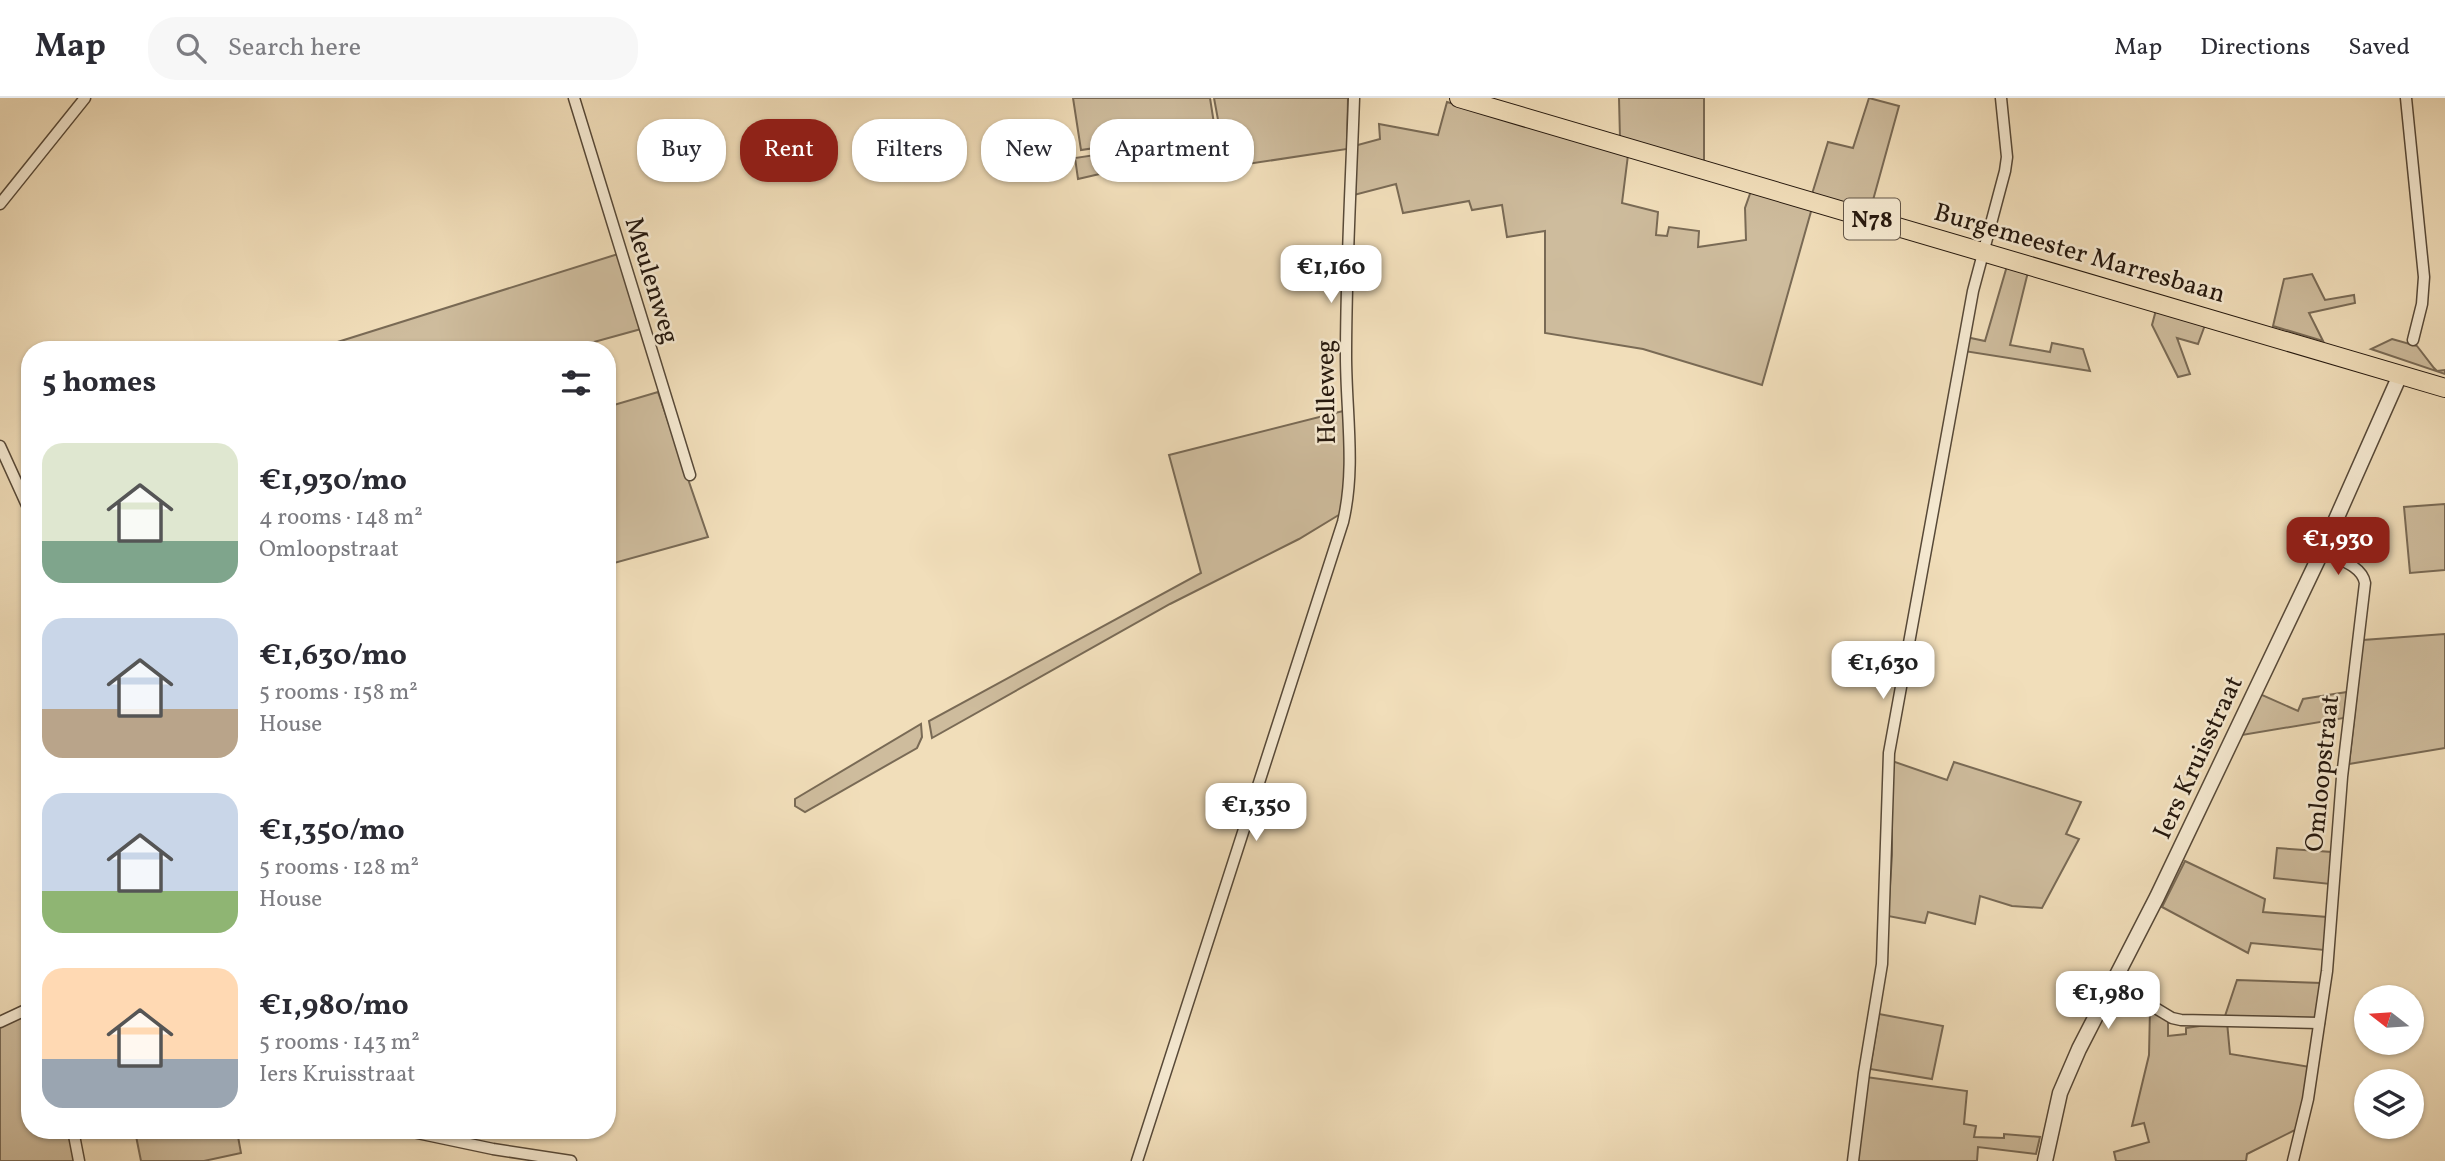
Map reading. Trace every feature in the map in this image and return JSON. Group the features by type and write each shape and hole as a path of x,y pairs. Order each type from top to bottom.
{"main road":[{"name":"Burgemeester Marresbaan","path":"1459,98 2286,339 2445,388"}],"street":[{"path":"0,204 85,98"},
{"name":"Meulenweg","path":"574,98 690,475"},
{"name":"Helleweg","path":"1138,1161 1345,516 1350,475 1346,358 1354,98"},
{"path":"1853,1161 1882,964 1889,753 1982,251 2001,188 2007,157 2001,98"},
{"path":"2406,98 2424,277 2422,304 2413,340"},
{"name":"Iers Kruisstraat","path":"2045,1161 2060,1093 2322,551 2400,375"},
{"path":"0,446 21,492"},
{"name":"Omloopstraat","path":"2292,1161 2308,1099 2327,971 2342,777 2365,583 2357,568 2322,551"},
{"path":"2114,983 2172,1018 2181,1020 2319,1023"},
{"path":"0,1022 21,1012"},
{"path":"75,1139 79,1161"},
{"path":"446,1139 571,1161"}],"shaded area":[{"path":"1073,98 1210,98 1213,119 1090,119 1090,149 1081,150"},
{"path":"1214,98 1348,98 1347,149 1254,163 1254,119 1218,119"},
{"path":"1619,98 1704,98 1704,163 1620,138"},
{"path":"1869,98 1899,106 1870,211 1812,194 1828,142 1853,148"},
{"path":"1447,102 1628,155 1622,203 1658,212 1656,235 1667,236 1669,227 1699,231 1698,247 1746,240 1745,208 1751,191 1812,208 1762,385 1643,349 1545,333 1545,231 1507,237 1502,205 1472,210 1469,201 1403,213 1396,184 1354,195 1354,146 1380,139 1379,124 1438,135"},
{"path":"1090,156 1090,176 1078,179 1076,158"},
{"path":"618,254 641,329 598,341 341,341"},
{"path":"2007,266 2028,272 2010,345 2050,352 2052,343 2083,349 2090,371 1964,351 1966,337 1985,341"},
{"path":"2312,274 2325,300 2354,295 2355,303 2309,313 2323,341 2273,326 2284,279"},
{"path":"2156,310 2205,325 2198,344 2177,338 2190,374 2178,377 2152,325"},
{"path":"2392,339 2417,346 2437,371 2445,370 2445,374 2371,349"},
{"path":"658,392 708,537 616,563 616,404"},
{"path":"1343,411 1347,481 1342,513 1299,539 1170,604 932,738 929,721 1201,573 1169,455"},
{"path":"2445,504 2445,570 2410,573 2404,507"},
{"path":"2445,634 2445,748 2349,764 2363,640"},
{"path":"2347,692 2344,718 2242,735 2260,694 2298,711 2303,699"},
{"path":"921,724 922,737 917,748 805,812 795,806 795,799"},
{"path":"1892,761 1947,780 1954,762 2081,802 2066,834 2079,839 2042,908 2012,906 1980,896 1975,924 1928,912 1925,923 1888,916 1892,855"},
{"path":"2277,848 2332,852 2330,884 2274,878"},
{"path":"2185,861 2265,899 2263,912 2327,917 2324,950 2251,943 2248,953 2162,907"},
{"path":"2237,980 2321,983 2317,1019 2225,1016"},
{"path":"2150,1008 2168,1018 2168,1036 2186,1034 2186,1028 2227,1022 2230,1054 2310,1067 2297,1129 2247,1154 2246,1161 2116,1161 2114,1152 2149,1142 2144,1123 2132,1126 2149,1055"},
{"path":"1879,1014 1943,1026 1932,1079 1870,1069"},
{"path":"21,1015 21,1139 71,1139 75,1161 0,1161 0,1025"},
{"path":"1866,1077 1967,1091 1964,1124 1976,1126 1974,1137 2004,1138 2004,1134 2040,1137 2036,1154 1978,1147 1977,1161 1858,1161"},
{"path":"137,1139 238,1139 241,1153 204,1161 141,1161"}]}
